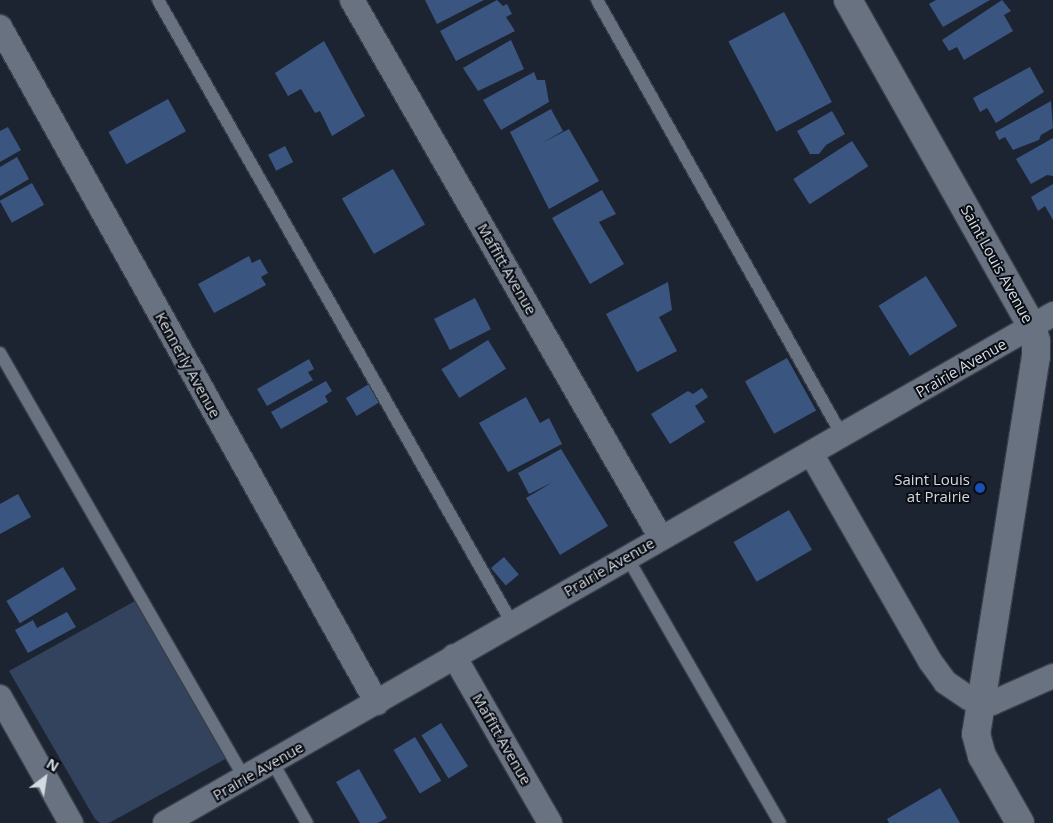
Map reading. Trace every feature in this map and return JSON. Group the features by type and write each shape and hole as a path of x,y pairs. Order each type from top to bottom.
{"street":[{"name":"Maffitt Avenue","path":"352,0 661,538"},
{"name":"Saint Louis Avenue","path":"848,0 1042,320 981,702 977,744 1020,823"},
{"name":"Kennerly Avenue","path":"0,27 377,703"},
{"name":"Prairie Avenue","path":"165,823 273,763 627,557 812,455 1042,320"},
{"path":"812,455 930,661 945,682 981,702 992,703 1010,698 1053,676"},
{"name":"Maffitt Avenue","path":"454,656 550,823"},
{"path":"0,697 71,823"}],"lane":[{"path":"158,0 512,623"},
{"path":"597,0 843,437"},
{"path":"0,352 245,779"},
{"path":"627,557 780,823"},
{"path":"273,763 307,823"}],"shaded area":[{"path":"135,601 227,758 109,823 100,823 95,819 9,671"}],"building":[{"path":"425,0 484,0 437,24"},
{"path":"497,0 503,6 507,4 512,14 506,17 515,31 456,61 440,31"},
{"path":"936,0 990,0 943,27 929,4"},
{"path":"1002,0 1011,11 1004,15 1013,31 964,60 957,47 949,51 942,40"},
{"path":"784,12 832,102 776,132 728,42"},
{"path":"511,40 524,69 478,91 463,68"},
{"path":"324,41 365,116 332,136 320,111 315,113 301,89 288,96 275,73"},
{"path":"1030,67 1044,92 996,123 987,108 980,112 973,98"},
{"path":"534,72 537,80 545,80 549,102 501,130 483,100"},
{"path":"168,99 186,131 126,164 109,132"},
{"path":"1051,101 1053,128 1041,135 1039,140 1013,150 1005,137 999,140 995,132"},
{"path":"551,109 563,131 542,143 569,129 599,181 549,209 510,132"},
{"path":"832,111 845,134 826,145 819,154 810,154 797,131"},
{"path":"8,127 21,150 0,162 0,131"},
{"path":"1053,138 1053,176 1047,175 1031,184 1016,159"},
{"path":"852,141 868,166 810,204 793,179"},
{"path":"285,146 293,162 276,171 268,155"},
{"path":"17,157 29,179 0,196 0,167"},
{"path":"393,169 425,224 374,254 342,198"},
{"path":"32,183 44,205 12,223 0,201"},
{"path":"1053,184 1053,220 1045,206 1038,211 1031,197"},
{"path":"602,190 616,214 599,222 624,264 590,284 552,218"},
{"path":"249,256 252,263 260,259 268,273 261,277 266,285 214,313 198,284"},
{"path":"926,276 957,326 910,356 879,306"},
{"path":"668,282 672,310 659,317 677,351 637,372 606,314"},
{"path":"475,298 491,329 450,350 434,319"},
{"path":"488,340 506,369 459,398 441,369"},
{"path":"787,358 816,410 774,434 745,381"},
{"path":"309,359 314,369 308,372 313,380 267,406 257,389"},
{"path":"326,381 332,391 325,396 328,402 281,429 271,412"},
{"path":"369,384 380,402 357,416 346,398"},
{"path":"702,388 708,397 695,406 705,422 670,444 651,414 688,391 693,394"},
{"path":"526,397 540,423 549,418 562,444 508,472 479,423"},
{"path":"561,449 608,526 560,555 526,498 553,482 529,494 518,473"},
{"path":"18,494 31,517 0,534 0,504"},
{"path":"789,510 812,550 757,582 734,542"},
{"path":"504,557 519,575 506,586 491,568"},
{"path":"63,567 76,589 20,623 6,601"},
{"path":"67,612 76,627 28,653 15,630 33,620 37,628"},
{"path":"441,723 468,766 449,778 421,735"},
{"path":"415,737 441,781 420,794 394,750"},
{"path":"359,769 387,818 378,823 360,823 336,782"},
{"path":"940,788 960,823 889,823 887,819"}],"place":[{"name":"Saint Louis at Prairie","path":"980,488"}]}
